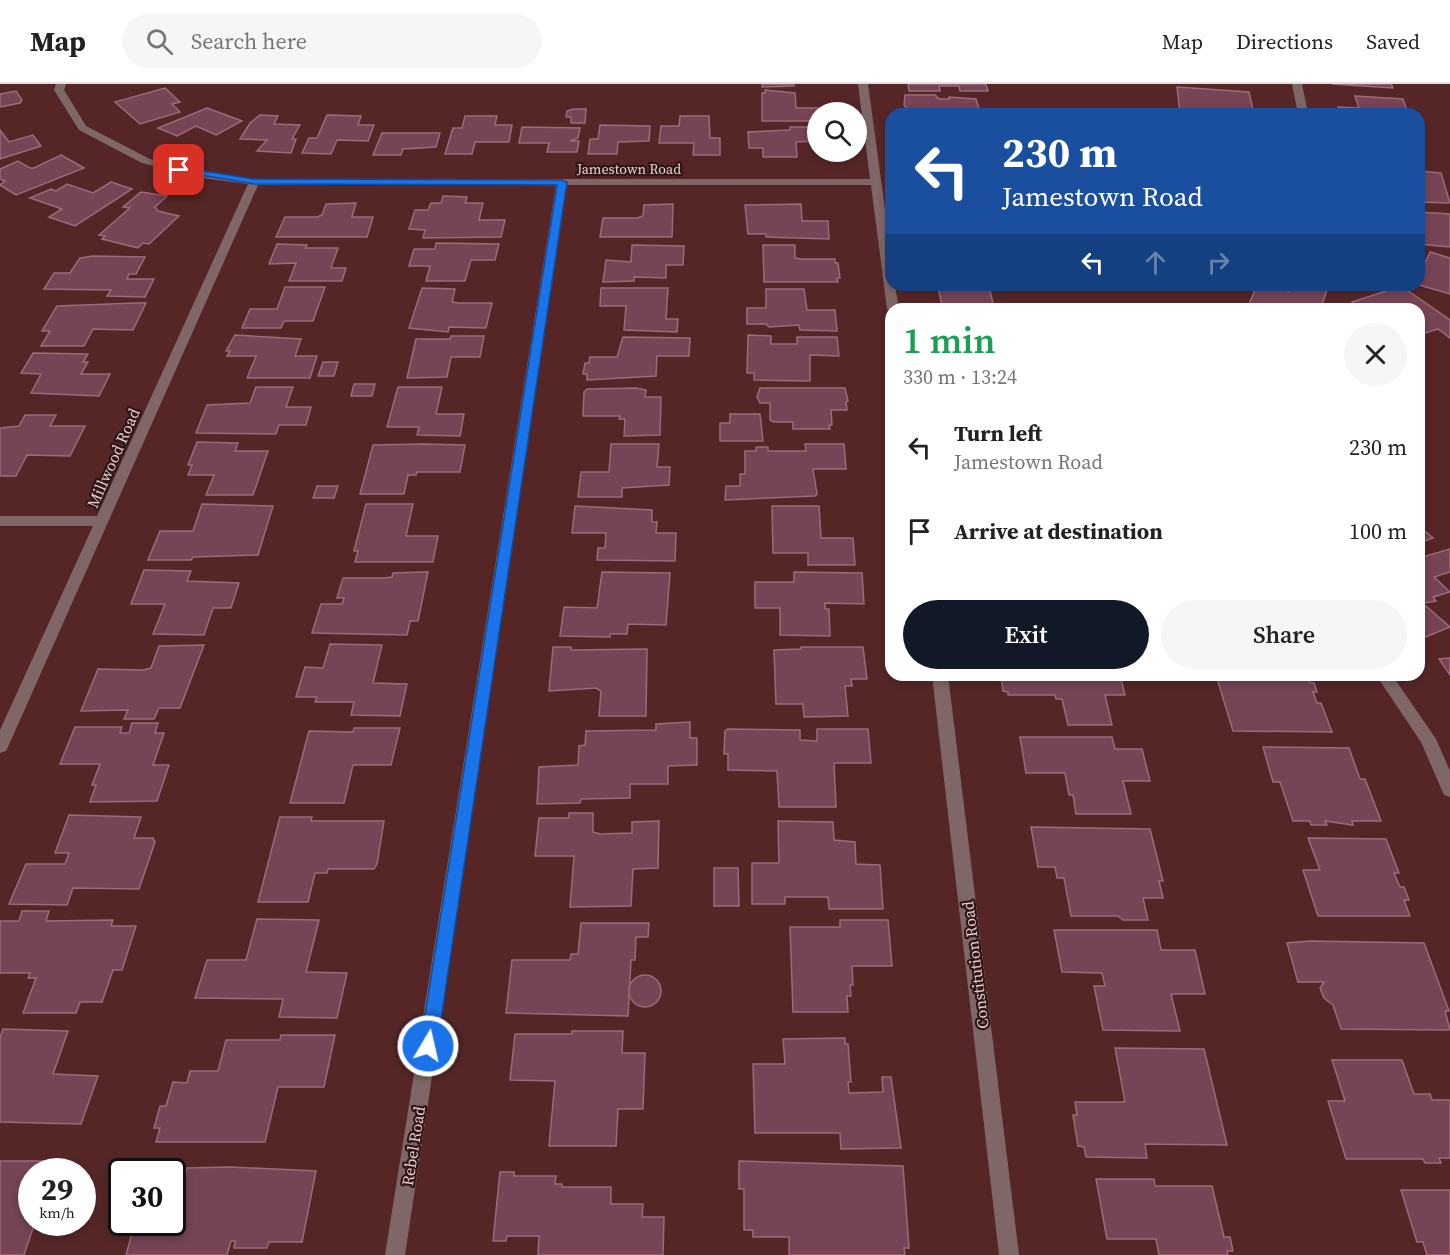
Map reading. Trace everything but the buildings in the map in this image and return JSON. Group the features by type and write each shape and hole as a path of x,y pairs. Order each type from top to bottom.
{"street":[{"name":"Jamestown Road","path":"61,84 59,90 82,128 146,161 195,174 254,182 876,182"},
{"path":"863,84 885,249"},
{"path":"1297,84 1302,108"},
{"name":"Millwood Road","path":"0,747 254,182"},
{"name":"Rebel Road","path":"395,1255 562,182"},
{"path":"0,521 103,521"},
{"name":"Constitution Road","path":"941,681 1010,1255"},
{"path":"1388,681 1428,739 1450,790"}],"route":[{"path":"179,170 254,182 562,182 428,1046"}]}
